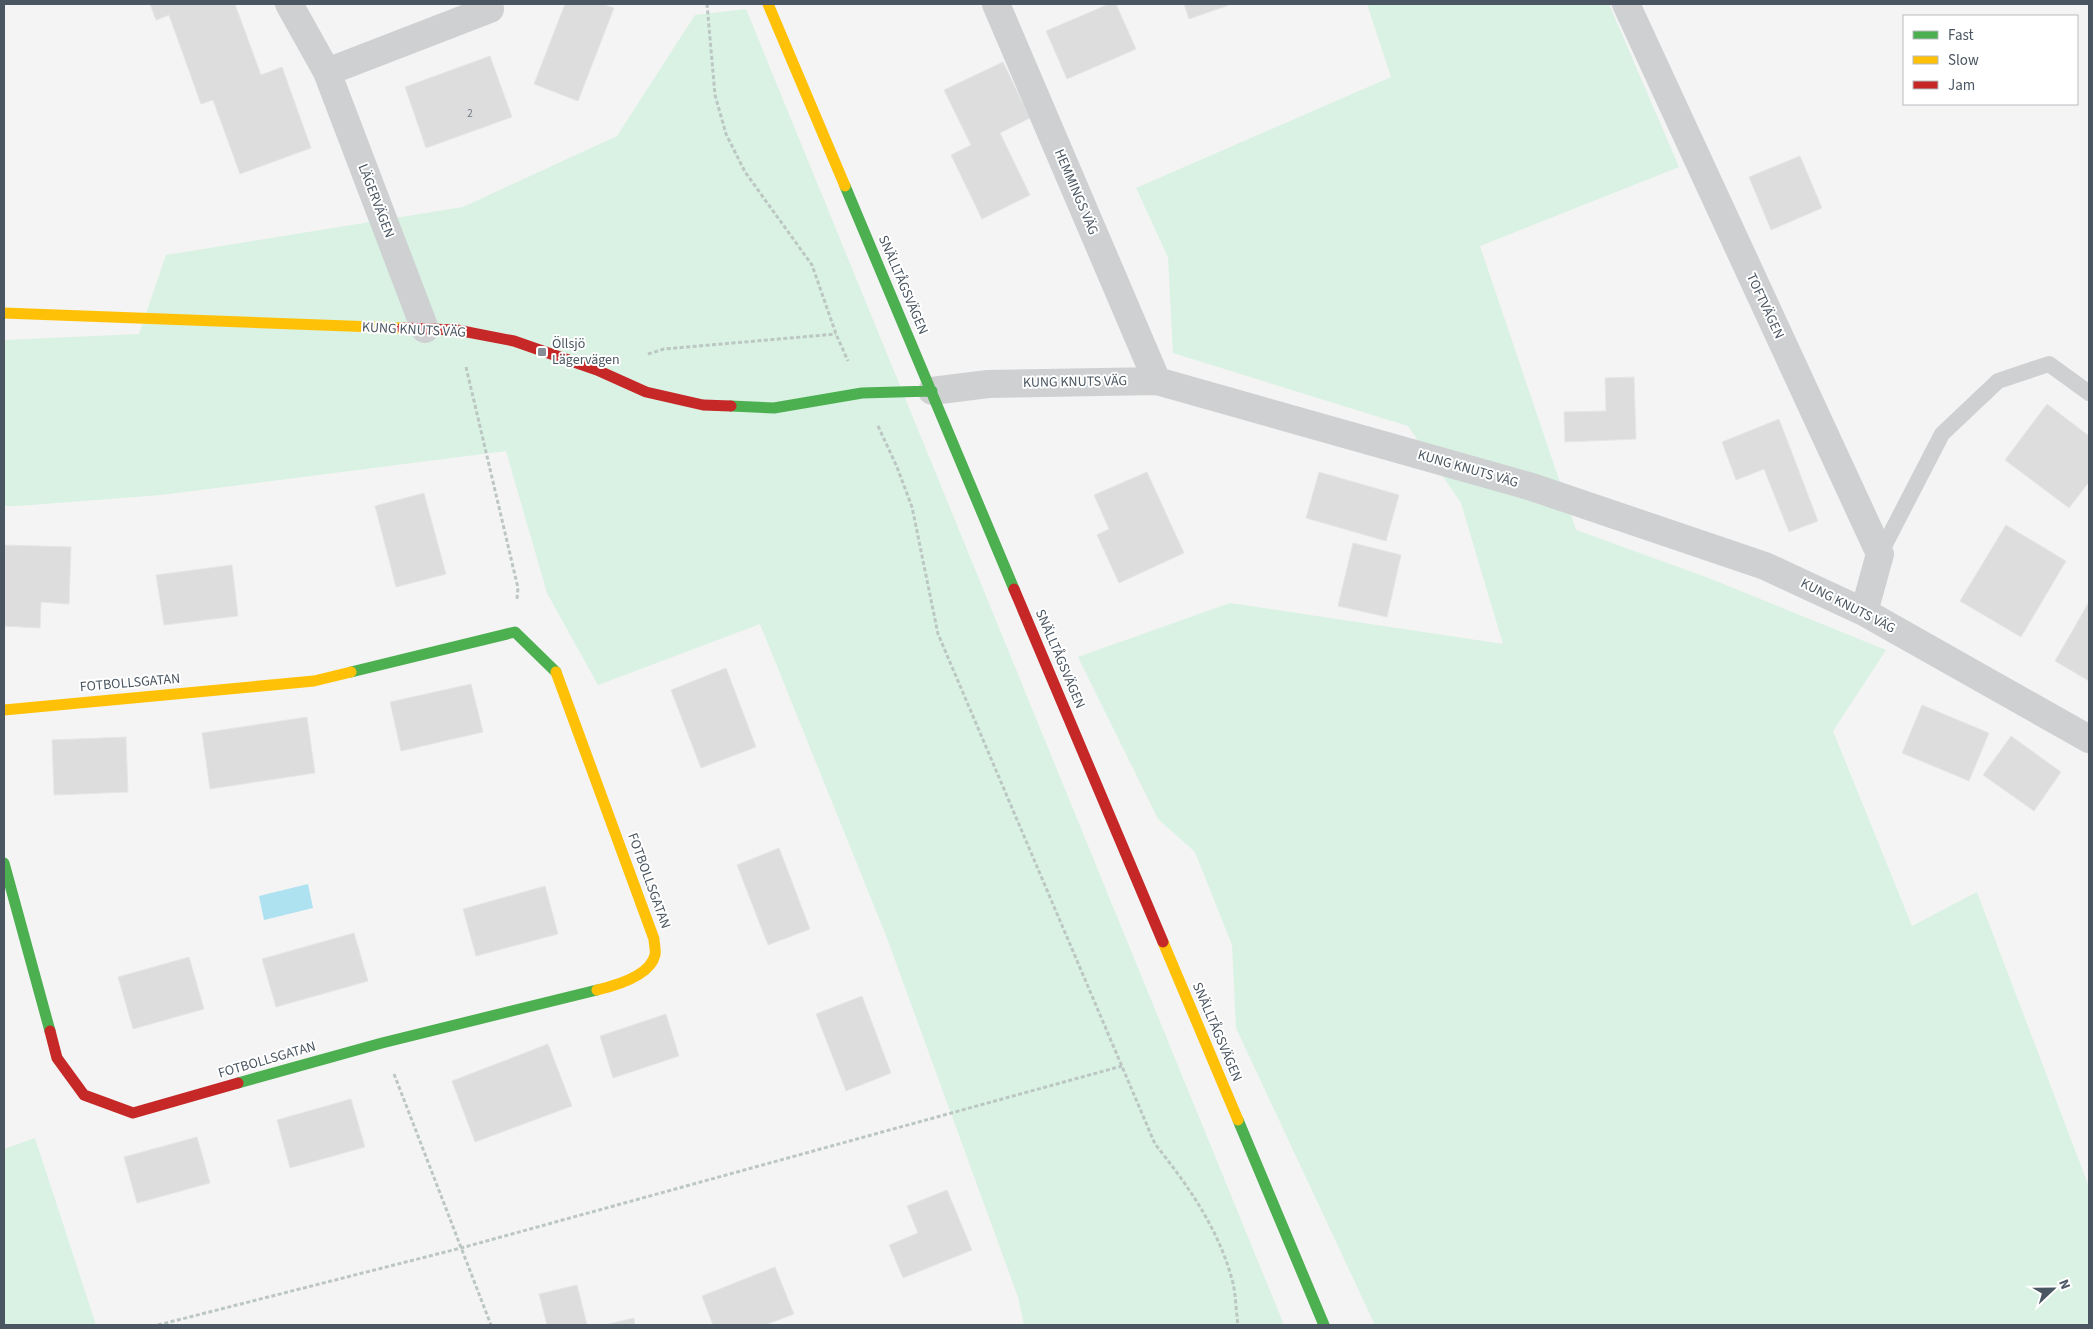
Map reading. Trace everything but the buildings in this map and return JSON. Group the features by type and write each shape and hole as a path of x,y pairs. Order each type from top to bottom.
{"street":[{"name":"LÄGERVÄGEN","path":"289,4 327,72 425,329"},
{"path":"327,72 490,9 487,4"},
{"name":"SNÄLLTÅGSVÄGEN","path":"768,4 1324,1325"},
{"name":"HEMMINGS VÄG","path":"996,4 1157,381"},
{"name":"TOFTVÄGEN","path":"1626,4 1880,554"},
{"name":"KUNG KNUTS VÄG","path":"4,313 457,330 514,341 597,370 646,392 703,405 774,408 862,393 932,391 988,384 1157,381 1532,487 1765,566 1864,612 2089,739"},
{"path":"1864,612 1880,554"},
{"name":"FOTBOLLSGATAN","path":"4,710 314,681 516,632 555,670 654,939 655,955 646,968 622,984 382,1043 134,1113 84,1095 57,1058 4,863"}],"lane":[{"path":"1880,554 1942,434 1998,381 2049,364 2089,393"}],"path":[{"path":"707,4 715,95 726,134 745,172 812,265 836,334 898,467 912,507 938,634 1155,1144 1189,1187 1214,1229 1233,1284 1238,1325"},
{"path":"457,330 518,588 516,632"},
{"path":"647,354 664,349 836,334"},
{"path":"382,1043 491,1325"},
{"path":"158,1325 461,1248 1122,1066"}],"green space":[{"path":"1367,4 1609,4 1679,167 1480,246 1576,530 1706,577 1886,650 1833,731 1912,926 1977,892 2089,1187 2089,1325 1375,1325 1236,1028 1232,945 1195,852 1158,819 1078,657 1230,603 1503,644 1461,503 1408,426 1173,353 1168,257 1136,188 1391,77"},
{"path":"746,9 1284,1325 1024,1325 1018,1297 887,938 760,624 598,685 547,593 506,451 161,495 4,506 4,340 139,334 166,255 463,207 617,136 695,15"},
{"path":"35,1138 96,1325 4,1325 4,1149"}],"water":[{"path":"308,884 313,908 264,920 259,896"}],"traffic: fast":[{"path":"845,186 1014,589"},
{"path":"731,406 774,408 862,393 932,391"},
{"path":"351,672 515,632 556,672"},
{"path":"4,863 50,1031"},
{"path":"238,1083 382,1043 597,990"},
{"path":"1238,1120 1324,1325"}],"traffic: slow":[{"path":"768,4 845,186"},
{"path":"4,313 402,328"},
{"path":"4,710 314,681 351,672"},
{"path":"556,672 654,939 655,955 646,969 630,979 597,990"},
{"path":"1163,942 1238,1120"}],"traffic: jam":[{"path":"402,328 457,330 514,341 597,370 646,392 703,405 731,406"},
{"path":"1014,589 1163,942"},
{"path":"50,1031 57,1058 84,1095 133,1113 238,1083"}],"place":[{"name":"Öllsjö Lägervägen","path":"542,352"}]}
